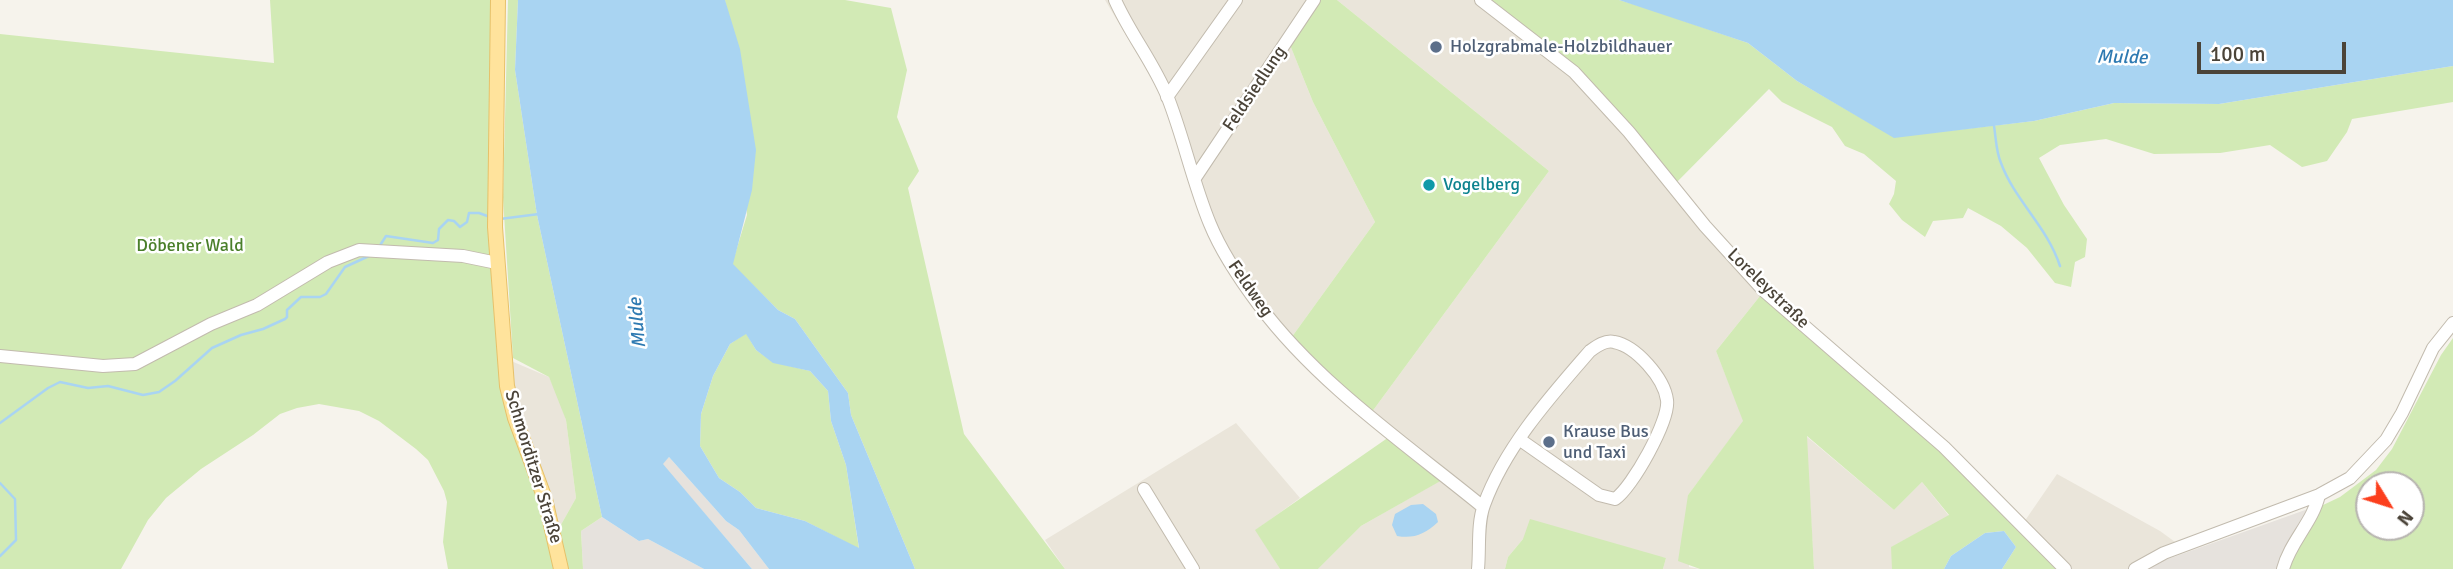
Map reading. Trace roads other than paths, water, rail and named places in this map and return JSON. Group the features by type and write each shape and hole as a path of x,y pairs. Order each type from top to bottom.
{"main road":[{"name":"Schmorditzer Straße","path":"498,0 495,227 510,401 545,499 561,569"}],"street":[{"name":"Feldweg","path":"1115,0 1132,34 1149,58 1167,97 1210,225 1259,305 1282,332 1355,403 1483,507"},
{"path":"1167,97 1236,0"},
{"name":"Feldsiedlung","path":"1195,178 1314,0"},
{"name":"Loreleystraße","path":"1481,0 1573,72 1629,132 1705,226 1764,291 1944,447 2066,569"},
{"path":"0,356 103,366 135,363 211,324 257,305 345,254 359,250 463,256 497,263"},
{"path":"2135,569 2164,554 2319,495 2350,478 2386,440 2433,348 2453,323"},
{"path":"1478,569 1483,507 1519,439 1590,351 1600,343 1613,341 1627,346 1655,373 1667,400 1664,420 1629,485 1615,499 1600,495 1519,439"},
{"path":"1144,489 1193,569"},
{"path":"2283,569 2316,508 2319,495"}],"water":[{"name":"Mulde","path":"518,0 725,0 740,49 756,150 752,190 733,264 778,310 795,319 848,393 851,415 915,569 769,569 739,530 726,521 669,457 663,464 752,569 704,569 648,539 639,541 602,517 537,215 515,70","holes":["746,334 756,350 773,363 810,371 828,391 831,421 846,465 859,548 805,521 756,508 740,492 719,478 700,446 701,414 713,376 730,344"]},
{"name":"Mulde","path":"1619,0 2453,0 2453,66 2219,104 2114,103 2034,121 1894,138 1797,81 1748,43"},
{"path":"1423,504 1436,514 1438,522 1419,535 1397,536 1392,525 1395,514 1411,505"},
{"path":"2004,531 2016,547 2002,569 1944,569 1951,556 1985,533"}],"waterway":[{"path":"1994,126 1998,154 2007,177 2047,238 2060,266"},
{"path":"379,247 386,236 433,243 438,240 439,229 448,220 454,221 460,227 467,222 469,213 490,217"},
{"path":"500,219 539,214"},
{"path":"0,423 60,382 88,388 108,386 143,395 159,392 212,348 285,319 287,310 301,297 320,297 326,294 345,267 369,256"},
{"path":"0,483 15,499 16,540 0,556"}],"place":[{"name":"Holzgrabmale-Holzbildhauer","path":"1436,47"},
{"name":"Vogelberg","path":"1429,185"},
{"name":"Krause Bus und Taxi","path":"1549,442"}],"park label":[{"name":"Döbener Wald","path":"190,246"}]}
